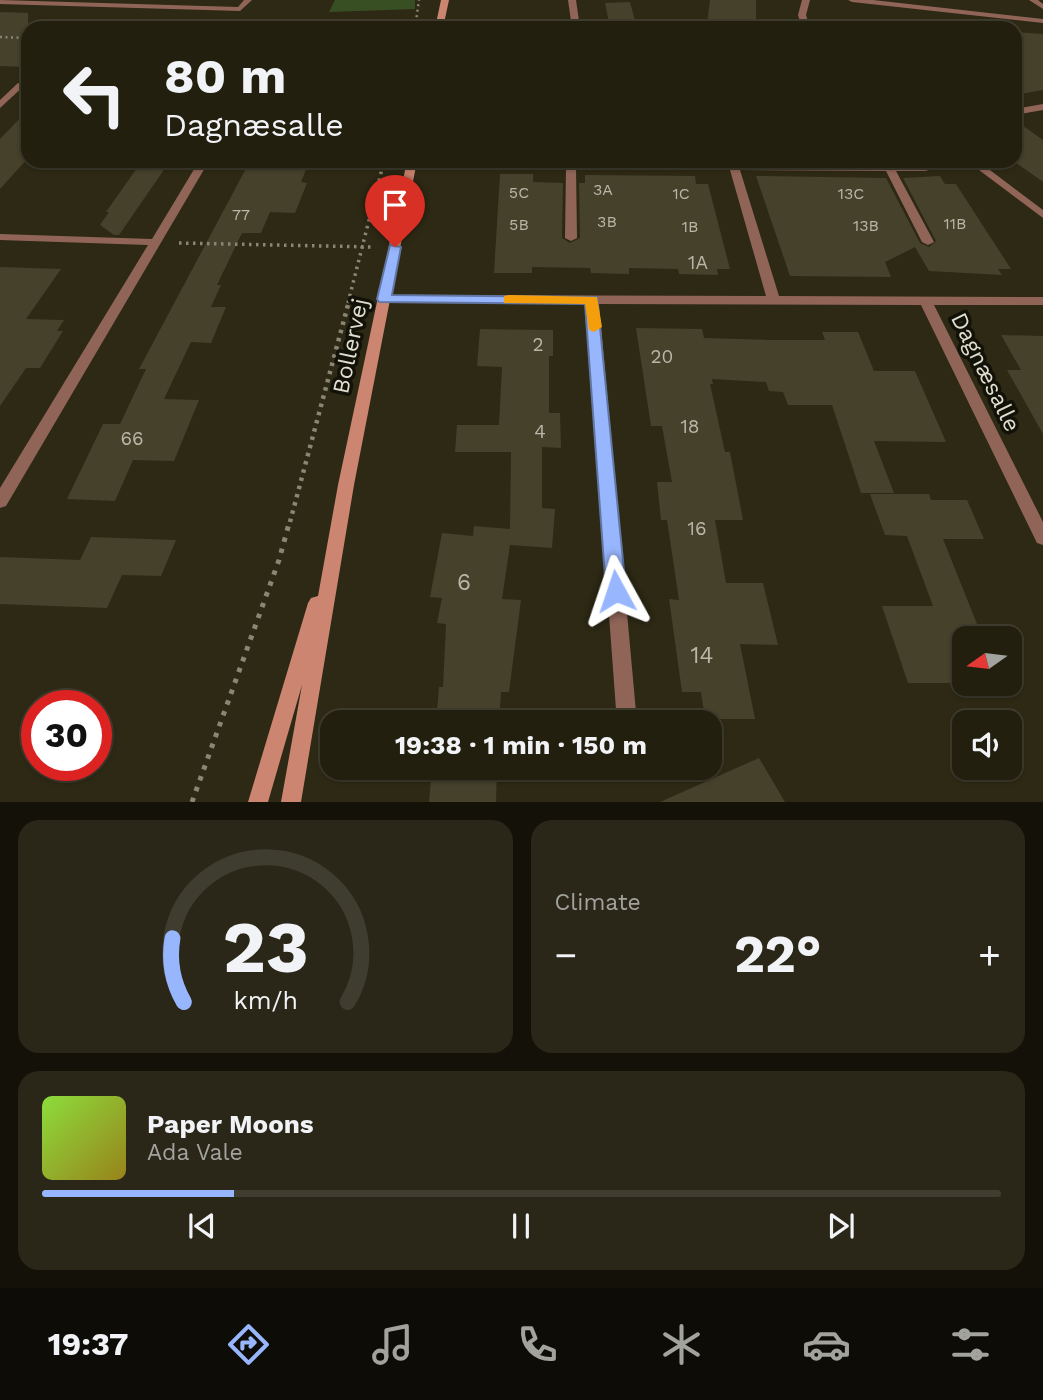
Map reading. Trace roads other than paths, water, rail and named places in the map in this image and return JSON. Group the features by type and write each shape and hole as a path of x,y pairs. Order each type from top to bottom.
{"main road":[{"path":"440,21 444,0"},
{"name":"Bollervej","path":"291,802 336,541 411,168"},
{"name":"Bollervej","path":"258,802 336,541"}],"street":[{"path":"0,2 166,3 240,9 248,0"},
{"path":"572,0 575,21"},
{"path":"804,21 802,15 806,0"},
{"path":"852,0 1043,21"},
{"path":"1033,0 1043,6"},
{"path":"0,105 21,85"},
{"path":"1022,111 1043,107"},
{"path":"0,502 200,168"},
{"path":"571,168 571,237"},
{"path":"735,168 774,301"},
{"path":"890,168 929,242"},
{"path":"981,168 1043,215"},
{"path":"0,237 154,242"},
{"name":"Dagnæsalle","path":"384,299 1043,301"},
{"path":"592,300 626,710"},
{"name":"Dagnæsalle","path":"926,302 1043,538"}]}
